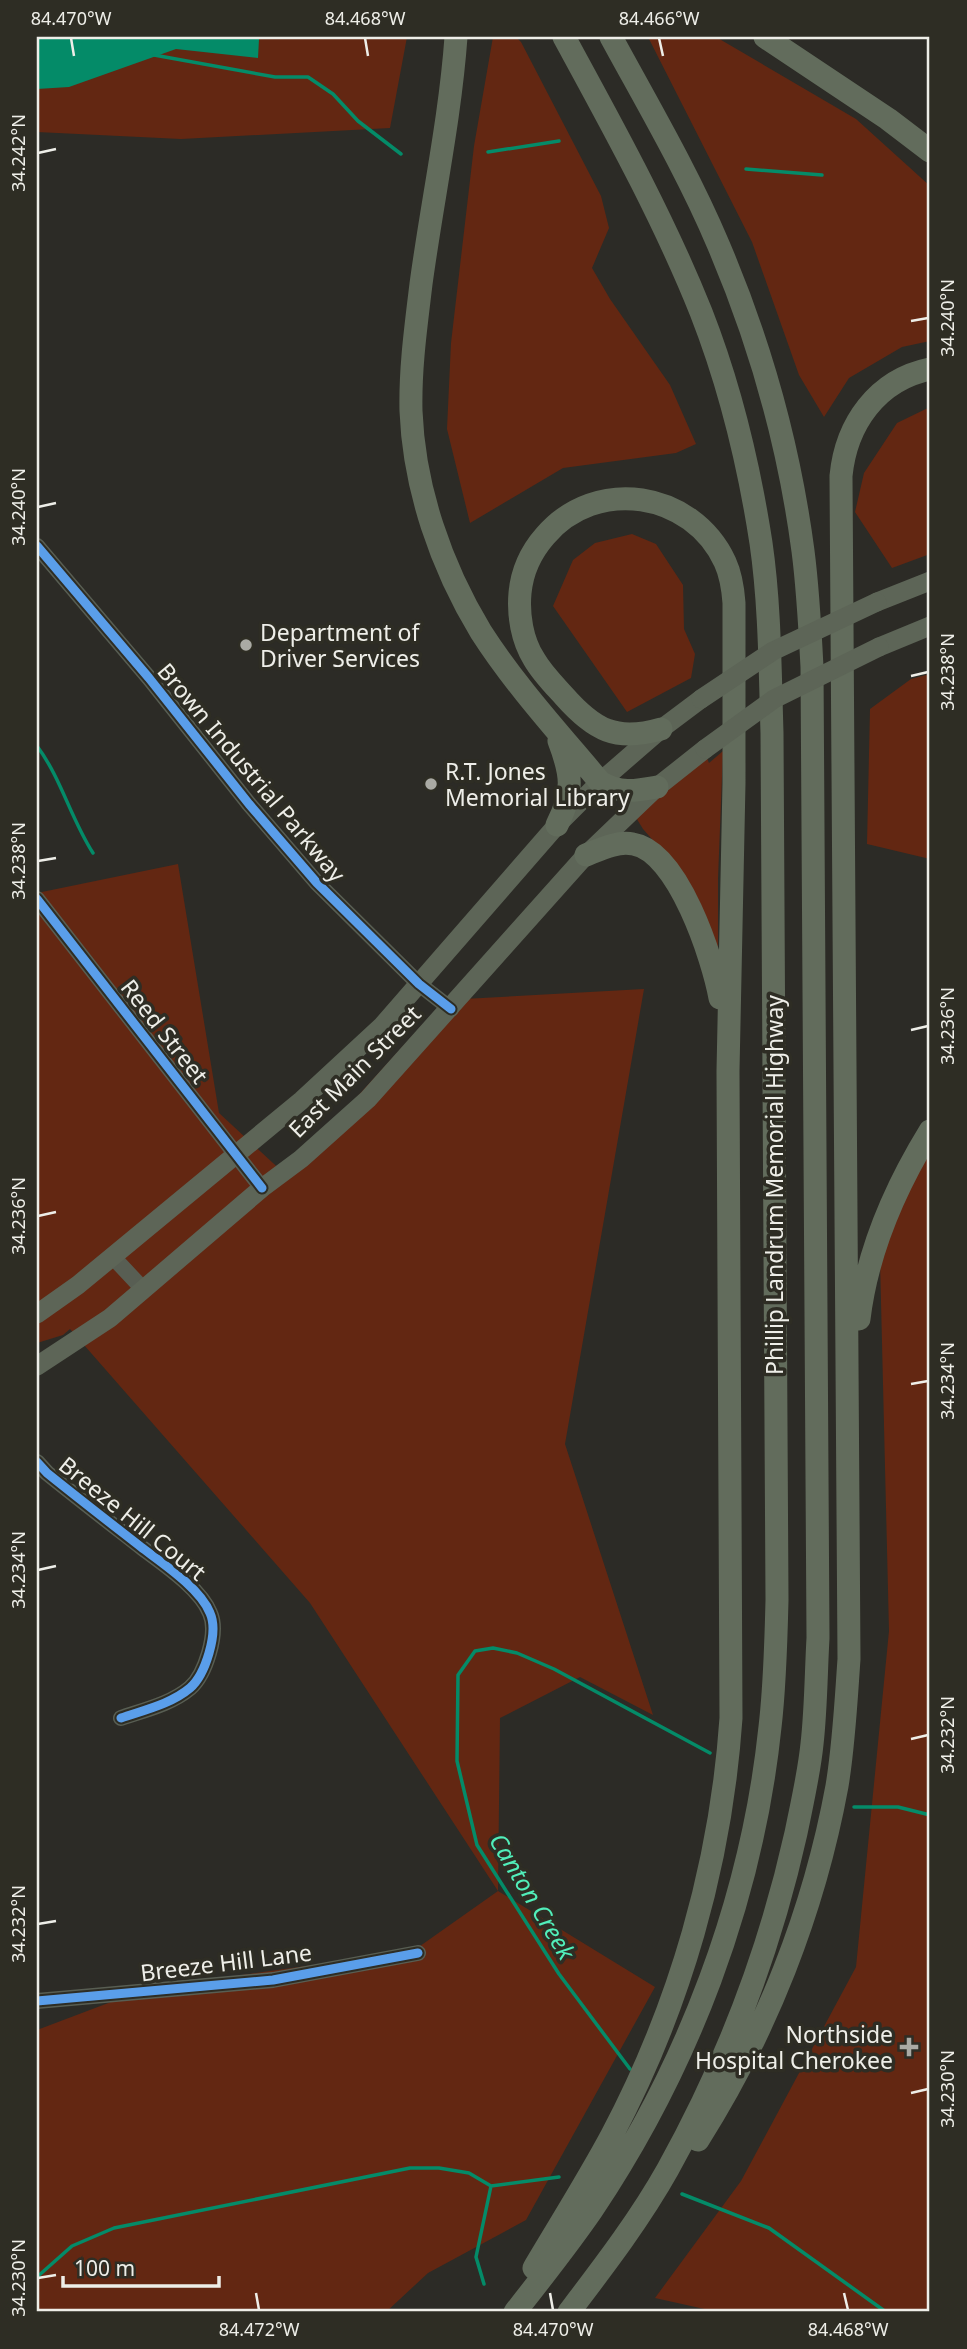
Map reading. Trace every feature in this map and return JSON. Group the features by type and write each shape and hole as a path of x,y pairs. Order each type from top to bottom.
{"highway":[{"path":"456,37 414,335 411,393 415,451 433,530 457,587 497,655 600,782 628,793 657,787"},
{"name":"Phillip Landrum Memorial Highway","path":"515,2312 592,2210 633,2142 676,2061 713,1971 729,1924 756,1821 770,1727 777,1600 772,733 769,640 761,545 738,429 721,368 702,315 641,181 564,37"},
{"name":"Phillip Landrum Memorial Highway","path":"569,2312 667,2171 717,2073 756,1976 778,1904 803,1799 812,1744 819,1580 812,667 803,554 780,429 757,347 738,294 717,242 681,167 611,37"},
{"path":"765,37 888,119 930,151"},
{"path":"618,2245 692,2149 734,2081 782,1979 814,1879 837,1785 849,1659 841,476 849,437 869,404 894,383 930,369"},
{"path":"507,2312 593,2171 648,2060 693,1936 713,1858 720,1821 731,1718 728,1071 734,783 734,617 730,575 709,537 676,510 643,498 610,498 585,506 563,518 538,544 523,575 519,602 522,626 534,660 588,721 604,730 628,735 661,729"},
{"path":"550,722 567,763 570,784 565,809 557,825"},
{"path":"586,855 625,843 642,846 658,857 674,880 694,915 713,966 720,995 728,1071"},
{"path":"849,1406 862,1296 883,1222 930,1131"}],"main road":[{"name":"East Main Street","path":"37,1314 113,1257 302,1100 382,1026 557,825 600,782 661,729 773,651 877,602 930,581"},
{"name":"East Main Street","path":"37,1366 110,1318 262,1188 301,1159 368,1099 586,855 657,787 705,748 774,699 879,646 930,625"}],"street":[{"name":"Brown Industrial Parkway","path":"37,546 317,883 419,984 451,1009"},
{"name":"Reed Street","path":"37,899 262,1188"},
{"path":"113,1257 142,1288"},
{"name":"Breeze Hill Court","path":"37,1462 47,1474 171,1570 199,1596 211,1613 211,1644 205,1666 191,1687 169,1701 121,1718"},
{"name":"Breeze Hill Lane","path":"37,2001 273,1980 418,1953"}],"shaded area":[{"path":"37,37 407,37 390,128 181,139 37,132"},
{"path":"37,37 259,39 258,58 176,49 69,87 37,89"},
{"path":"493,37 516,37 521,42 601,196 609,228 592,268 610,299 670,385 696,444 676,453 563,468 470,523 447,429 451,343 474,146"},
{"path":"648,37 716,37 856,119 930,186 930,341 902,347 849,378 824,417 799,375 752,242"},
{"path":"930,407 930,554 892,568 855,512 864,473 897,423"},
{"path":"632,534 656,544 683,585 684,629 695,654 691,678 627,712 553,606 573,560 595,543"},
{"path":"930,674 930,859 867,844 870,709 911,679"},
{"path":"723,751 718,959 665,854 635,816 707,758 709,763"},
{"path":"178,864 219,1113 286,1175 445,1000 644,989 565,1444 653,1715 580,1677 500,1718 498,1891 310,1603 70,1329 63,1335 37,1343 37,893"},
{"path":"930,1151 930,2312 718,2312 655,2298 741,2181 856,1967 889,1631 879,1219"},
{"path":"498,1891 655,1987 526,2220 428,2273 386,2312 37,2312 37,2030 148,1988 413,1951"}],"waterway":[{"path":"154,55 275,77 308,77 333,94 358,121 401,154"},
{"path":"488,152 559,141"},
{"path":"746,169 822,175"},
{"path":"37,746 53,771 93,853"},
{"name":"Canton Creek","path":"630,2069 559,1974 477,1845 457,1761 458,1675 475,1651 493,1648 517,1653 554,1669 710,1753"},
{"name":"Canton Creek","path":"854,1807 898,1807 930,1815"},
{"name":"Canton Creek","path":"37,2277 72,2246 114,2228 410,2168 439,2168 469,2173 491,2186 559,2177"},
{"path":"484,2284 476,2257 491,2186"},
{"path":"682,2194 769,2228 886,2312"}],"cycle path":[{"path":"37,546 317,883 419,984 451,1009"},
{"path":"37,899 262,1188"},
{"path":"37,1462 47,1473 180,1577 198,1594 210,1613 212,1642 196,1682 174,1698 121,1718"},
{"path":"37,2001 273,1980 418,1953"}],"place":[{"name":"Department of Driver Services","path":"246,645"},
{"name":"R.T. Jones Memorial Library","path":"431,784"},
{"name":"Northside Hospital Cherokee","path":"909,2047"}]}
